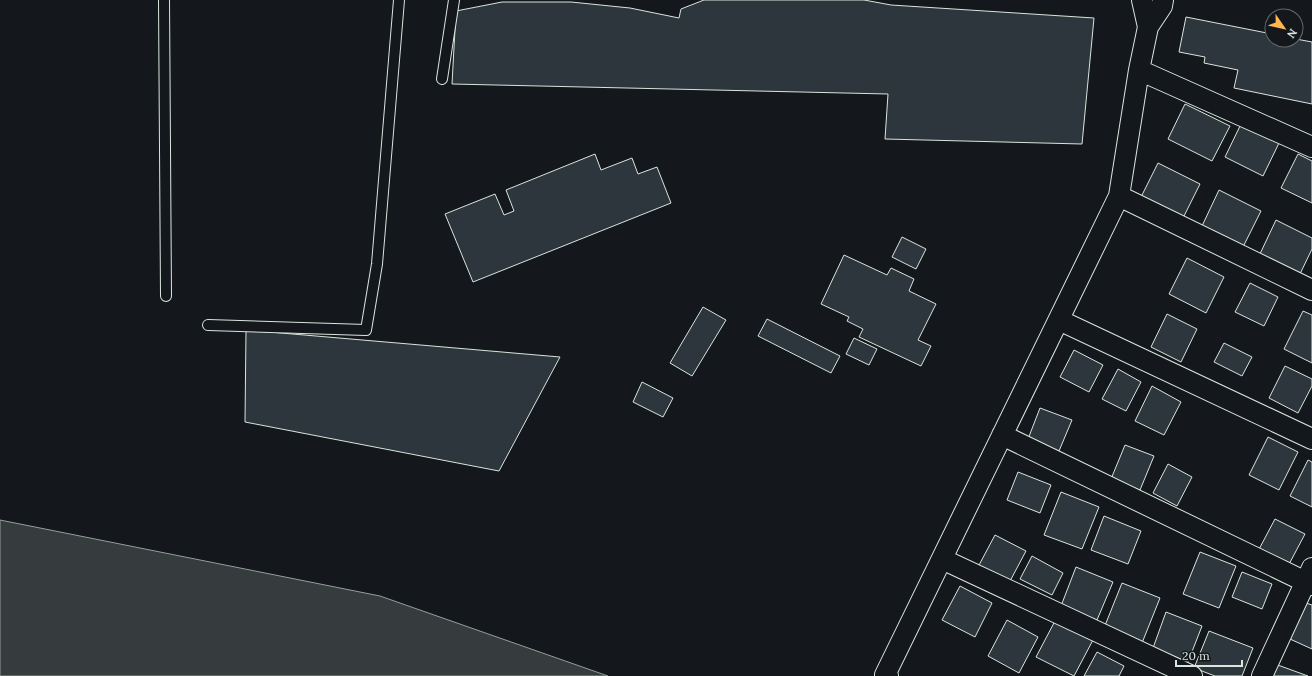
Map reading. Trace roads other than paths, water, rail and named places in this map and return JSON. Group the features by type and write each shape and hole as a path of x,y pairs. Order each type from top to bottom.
{"street":[{"path":"1142,0 1148,27"},
{"path":"888,676 885,675 1119,196 1139,70 1148,27 1162,6 1163,0"},
{"path":"1139,70 1312,147"},
{"path":"1119,196 1312,290"},
{"path":"1059,320 1312,439"},
{"path":"1002,435 1310,578 1262,676"},
{"path":"942,559 1192,676"}],"lane":[{"path":"164,0 166,296"},
{"path":"208,325 366,330 377,264 400,0"},
{"path":"442,79 454,0"}]}
